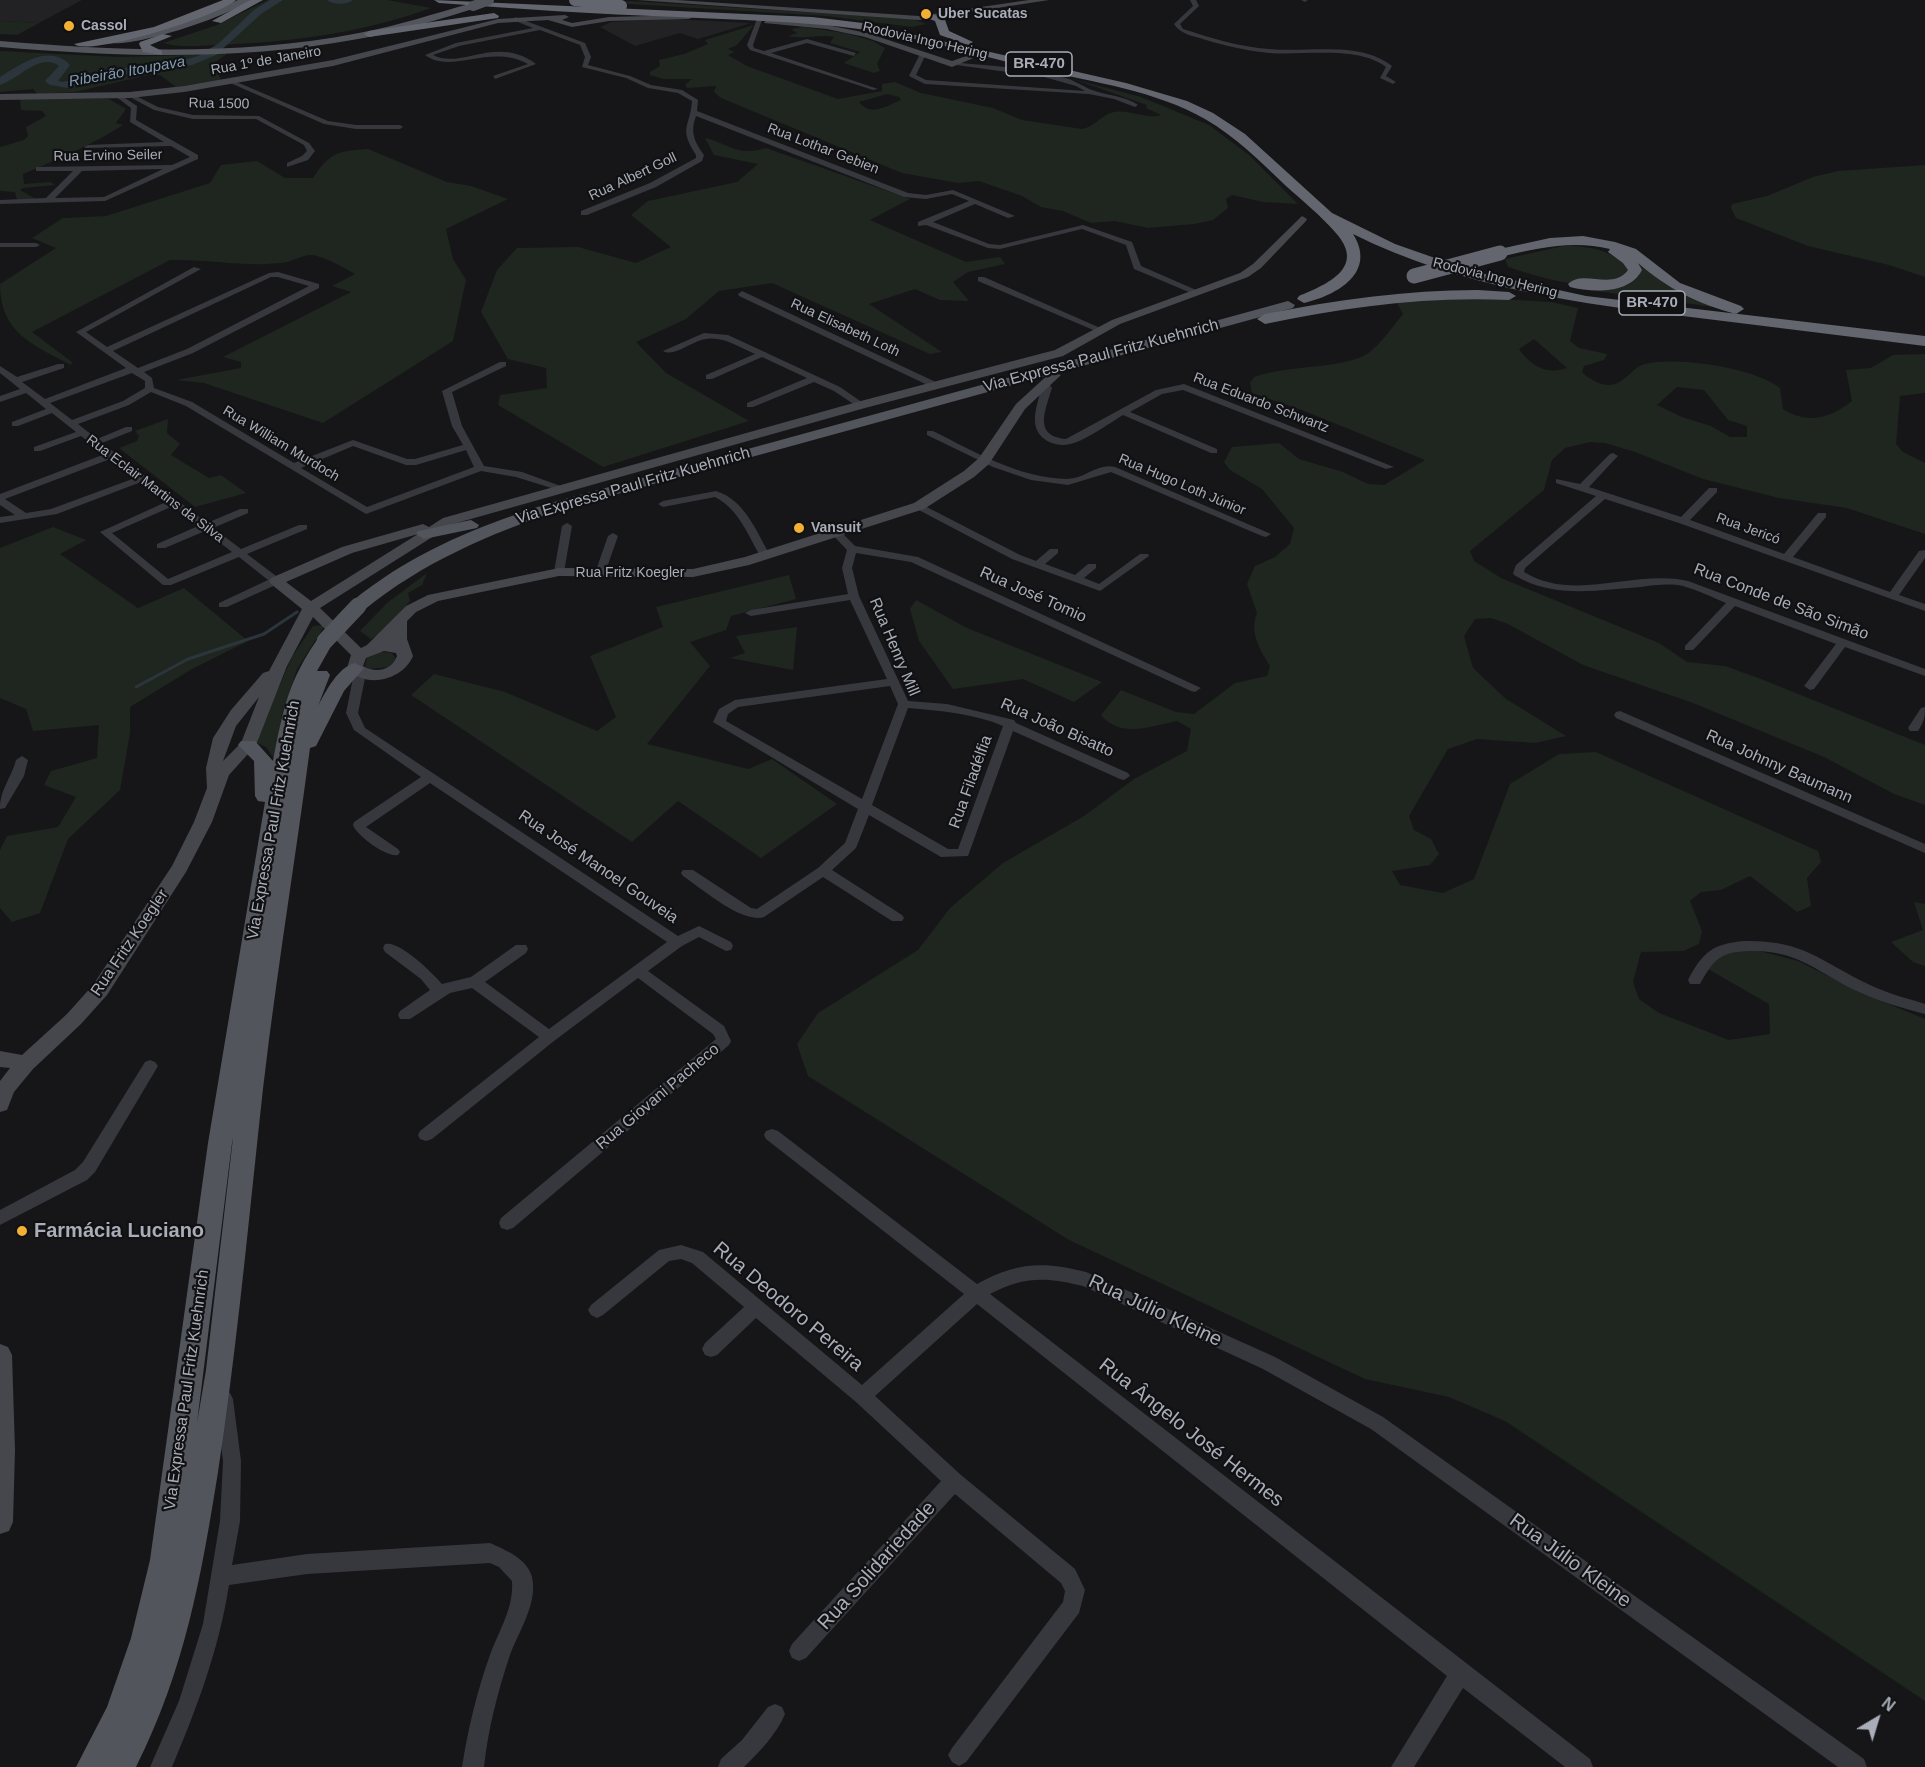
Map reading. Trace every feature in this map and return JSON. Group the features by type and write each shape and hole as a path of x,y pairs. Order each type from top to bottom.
{"highway":[{"path":"79,44 122,38 172,26 231,0"},
{"path":"158,53 147,50 144,44 224,18 258,0"},
{"name":"Rodovia Ingo Hering","path":"438,0 812,20 897,34 1161,96 1209,116 1241,137 1326,216 1390,247 1468,274 1556,294 1626,305 1925,341"},
{"path":"575,0 615,9"},
{"name":"Rodovia Ingo Hering","path":"472,3 783,15 885,27 1145,87 1183,100 1240,130 1305,187 1336,208 1395,236 1482,267 1616,298 1925,336"},
{"path":"369,34 502,15 615,9 783,15"},
{"path":"799,16 914,28 931,24 924,17"},
{"path":"924,17 940,19 944,33 965,41 1145,87"},
{"path":"897,34 955,59 972,57 1085,78"},
{"path":"1288,305 1335,286 1353,268 1356,260 1349,238 1326,216"},
{"path":"1265,319 1553,240 1603,243 1633,253 1668,282 1703,298 1760,314 1824,325"},
{"path":"1482,267 1563,283 1602,286 1627,280 1635,270 1629,260 1617,253 1586,245 1539,246 1502,254"},
{"path":"1288,305 1380,284"},
{"path":"1265,319 1363,299 1438,294 1474,293 1626,305"}],"main road":[{"path":"132,52 122,50 119,45 203,21 245,0"},
{"path":"0,44 158,53 246,49 369,34 489,0"},
{"path":"0,44 79,44 144,36"},
{"name":"Via Expressa Paul Fritz Kuehnrich","path":"365,607 407,568 474,534 617,489 1288,305"},
{"name":"Via Expressa Paul Fritz Kuehnrich","path":"93,1767 120,1715 147,1638 165,1560 220,1143 266,850 295,697 313,658 329,632 417,572 447,556 512,529 1265,319"},
{"path":"424,534 447,531 520,510 617,489"},
{"name":"Via Expressa Paul Fritz Kuehnrich","path":"119,1767 142,1721 172,1636 189,1561 220,1370 246,1131 300,758 311,697 329,632"},
{"path":"300,758 336,689 362,661"},
{"path":"248,745 261,753 265,760 266,850"}],"street":[{"path":"641,0 924,17 1045,0"},
{"path":"1193,0 1196,6 1178,24 1181,30 1271,51 1338,51 1382,60 1390,66 1382,77 1393,82"},
{"path":"598,5 665,16 759,20 850,31 894,42 943,62 955,59 1058,79 1086,87 1089,92"},
{"path":"587,16 572,25 560,23 561,19 615,9"},
{"path":"941,25 961,13"},
{"name":"Rua 1º de Janeiro","path":"0,97 130,95 333,63 515,19 531,17 561,19"},
{"path":"515,19 584,44 588,57 584,66 628,77 650,87 680,91 693,97 696,103 693,112"},
{"path":"759,20 750,45 752,49 875,89"},
{"path":"495,77 534,64 502,51 489,51 444,61 428,55 452,46 541,28"},
{"path":"764,53 807,40 854,54"},
{"path":"923,54 912,76 925,82 1089,92 1116,97 1135,105"},
{"path":"230,81 326,123 356,127 400,127"},
{"path":"0,202 105,199 195,157 132,121 135,107 117,95"},
{"name":"Rua 1500","path":"130,95 156,109 193,117 249,116 264,119 307,144 311,152 305,158 290,165"},
{"name":"Rua Lothar Gebien","path":"693,112 907,195 926,197 945,192 976,201"},
{"name":"Rua Albert Goll","path":"584,213 653,184 699,159 700,155 689,138 687,124 693,112"},
{"path":"88,147 175,144"},
{"name":"Rua Ervino Seiler","path":"39,169 177,167"},
{"path":"47,202 80,168"},
{"path":"1011,216 976,201 923,224 994,247 1072,228 1089,229 1129,244 1137,267 1199,293"},
{"path":"223,605 347,550 561,488 1059,353 1136,313 1199,293 1244,275 1257,266 1302,219"},
{"path":"0,245 36,245"},
{"path":"70,424 126,403 150,389 149,380 80,332 196,269"},
{"path":"42,403 190,351 316,286 278,274 269,275 107,350"},
{"path":"981,279 1101,330"},
{"name":"Rua Elisabeth Loth","path":"742,294 938,386"},
{"path":"667,351 704,336 716,335 837,389 861,405"},
{"path":"709,377 760,355"},
{"path":"503,364 447,391 457,426 480,468 529,477 561,488"},
{"path":"15,381 61,366"},
{"name":"Rua Eclair Martins da Silva","path":"0,369 310,608 329,632 362,661"},
{"path":"750,405 813,379"},
{"name":"Rua Eduardo Schwartz","path":"1050,380 1038,417 1039,428 1056,440 1068,442 1159,392 1184,387 1389,466"},
{"name":"Rua Fritz Koegler","path":"362,661 411,609 433,598 516,578 559,572 693,573 765,555 920,506 969,474 984,461 1012,417 1031,395 1050,380"},
{"name":"Rua William Murdoch","path":"150,389 189,404 366,511 480,468"},
{"path":"0,399 26,390"},
{"path":"15,424 52,411"},
{"path":"1123,412 1214,451"},
{"path":"94,442 129,429"},
{"path":"37,449 81,433"},
{"name":"Rua Hugo Loth Júnior","path":"930,433 984,461 1009,471 1070,482 1081,481 1101,469 1112,469 1266,534"},
{"path":"294,467 353,443 406,462 416,462 467,447"},
{"path":"0,499 111,455"},
{"path":"1583,487 1613,456"},
{"path":"0,520 53,512 141,478"},
{"name":"Rua Jericó","path":"1560,481 1683,521 1925,608"},
{"path":"1683,521 1713,490"},
{"path":"663,504 716,494 724,497 735,506 765,555"},
{"name":"Rua Conde de São Simão","path":"1605,494 1520,567 1518,573 1526,581 1551,587 1610,587 1672,581 1734,600 1842,644 1925,673"},
{"path":"0,499 26,517"},
{"path":"172,502 106,530 105,534 167,582 173,582 303,526"},
{"path":"920,506 1037,565 1100,588 1144,556"},
{"path":"161,546 243,511"},
{"path":"1786,558 1822,515"},
{"path":"310,608 424,534 448,521"},
{"path":"559,572 567,526"},
{"path":"835,532 852,549"},
{"path":"384,539 424,534"},
{"path":"600,573 614,536"},
{"path":"347,550 369,549 375,552 378,557 370,569"},
{"name":"Rua Henry Mill","path":"688,873 747,912 759,915 823,871 851,845 867,808 904,704 854,596 847,568 852,549"},
{"name":"Rua José Tomio","path":"852,549 914,559 1195,688"},
{"path":"1037,565 1054,551"},
{"path":"1893,596 1923,553"},
{"path":"1076,580 1092,566"},
{"path":"300,631 312,623 329,632 329,604 338,590"},
{"path":"751,613 854,596"},
{"path":"1689,648 1734,600"},
{"name":"Rua Fritz Koegler","path":"0,1104 5,1089 26,1063 74,1019 116,969 180,868 221,773 248,745 279,666 300,631 310,608"},
{"path":"357,690 377,675 396,669 402,664 405,656 399,639 400,619"},
{"path":"1810,686 1842,644"},
{"path":"377,675 362,661 391,646 403,650"},
{"name":"Rua José Manoel Gouveia","path":"362,661 352,713 360,730 677,942 640,972 549,1037 426,1135"},
{"name":"Rua Fritz Koegler","path":"214,793 214,751 228,723 279,666"},
{"path":"867,808 719,722 723,712 735,704 894,682"},
{"name":"Rua João Bisatto","path":"904,704 978,714 1010,723 1124,776"},
{"path":"1914,728 1925,711"},
{"name":"Rua Johnny Baumann","path":"1620,716 1925,849"},
{"path":"228,723 248,745"},
{"name":"Rua Filadélfia","path":"867,808 946,854 963,853 1010,723"},
{"path":"0,805 18,776 22,760"},
{"path":"221,773 246,760 265,760"},
{"path":"393,852 360,829 359,825 431,776"},
{"path":"823,871 897,918"},
{"path":"677,942 699,932 726,946"},
{"path":"1695,980 1705,960 1714,951 1735,946 1779,945 1808,956 1870,991 1925,1009"},
{"path":"390,948 439,990"},
{"path":"405,1015 439,990 456,984 475,982 521,949"},
{"name":"Rua Giovani Pacheco","path":"507,1223 724,1041 719,1030 640,972"},
{"path":"475,982 549,1037"},
{"path":"0,1059 26,1063"},
{"path":"0,1218 81,1175 89,1167 150,1066"},
{"name":"Rua Ângelo José Hermes","path":"772,1135 977,1292 1460,1674 1582,1767"},
{"name":"Rua Deodoro Pereira","path":"597,1310 665,1255 681,1252 697,1257 862,1396"},
{"name":"Rua Júlio Kleine","path":"862,1396 977,1292 1019,1273 1035,1270 1062,1271 1086,1278 1269,1363 1377,1424 1856,1767"},
{"path":"711,1349 756,1306"},
{"path":"0,1355 2,1450 0,1522"},
{"path":"161,1767 189,1703 213,1624 230,1521 232,1461 220,1370"},
{"path":"862,1396 954,1481 1068,1576 1075,1590 1072,1606 958,1755"},
{"name":"Rua Solidariedade","path":"799,1651 954,1481"},
{"path":"220,1577 307,1564 490,1552 506,1560 522,1577 523,1598 500,1656 477,1737 473,1767"},
{"path":"1402,1767 1460,1674"},
{"path":"729,1767 749,1747 775,1714"}],"shaded area":[{"path":"0,0 82,0 39,23 0,21"},
{"path":"268,0 387,0 431,8 379,24 296,39 194,46 175,46 163,43 217,25"},
{"path":"631,1 914,19 926,24 912,27 827,16 613,3"},
{"path":"671,19 751,23 698,39 680,33 635,46 600,27 611,22"},
{"path":"0,21 39,23 17,35 0,34"},
{"path":"754,25 737,45 728,49 735,52 728,55 747,66 838,99 882,91 882,84 895,82 921,93 993,108 1022,120 1082,129 1114,112 1161,115 1146,108 1147,105 1073,79 1141,97 1209,125 1248,154 1298,204 1263,202 1232,195 1226,199 1228,208 1213,220 1148,228 1115,221 1091,223 1063,211 1041,207 1022,196 979,181 958,183 902,173 721,98 714,92 716,86 687,88 685,85 692,79 663,79 650,75 650,72 660,66 659,60 684,54 708,44 705,40","holes":["887,94 899,97 901,100 874,110 859,102"]},
{"path":"803,27 845,33 873,41 885,48 877,64 880,71 874,73 844,63 860,52 830,43 834,37 788,36 797,33 791,29"},
{"path":"0,51 119,57 227,54 214,63 221,80 176,87 160,75 148,75 75,92 37,94 33,89 0,92"},
{"path":"20,99 109,99 126,109 116,123 123,125 86,146 23,174 24,184 51,182 55,185 23,188 20,190 36,199 17,200 15,192 0,191 0,147 24,140 28,136 26,127 46,116 42,111 21,110"},
{"path":"705,138 734,149 748,151 766,148 910,199 870,220 966,262 1000,257 1005,264 968,272 953,282 969,301 940,300 915,289 869,304 942,352 930,354 772,283 719,291 686,319 636,342 666,373 749,421 603,467 498,405 500,395 547,388 546,368 508,359 481,312 497,270 517,248 578,247 636,263 671,247 631,215 648,201 737,182 758,164 714,155"},
{"path":"368,149 447,182 471,186 508,199 446,229 453,259 466,280 453,341 323,423 204,383 176,380 241,368 241,362 223,357 351,292 332,286 355,274 324,258 309,255 285,262 267,264 170,260 32,332 72,362 71,365 32,344 12,326 6,315 1,301 0,284 56,248 32,238 63,218 106,216 210,183 221,165 257,161 285,178 313,178 330,158 342,152"},
{"path":"1925,165 1925,277 1889,265 1808,246 1736,218 1731,208 1732,204 1767,196 1813,177 1838,171"},
{"path":"1576,241 1606,247 1564,242"},
{"path":"1563,246 1591,248 1609,253 1630,270 1603,283 1570,283 1508,267 1505,259"},
{"path":"1608,247 1628,253 1668,285 1721,308 1589,290 1611,288 1630,281 1640,271 1635,262"},
{"path":"1481,298 1551,302 1578,308 1570,341 1579,348 1607,354 1604,360 1584,366 1582,372 1597,382 1606,385 1615,384 1638,367 1656,362 1713,365 1734,369 1768,381 1780,388 1783,409 1801,417 1810,418 1835,412 1852,401 1846,370 1871,368 1893,355 1925,354 1925,393 1900,396 1896,444 1903,452 1925,463 1925,534 1847,508 1779,498 1703,479 1635,452 1605,443 1590,442 1565,448 1552,460 1544,490 1470,551 1474,561 1501,578 1659,643 1687,662 1725,666 1925,745 1925,805 1894,794 1824,757 1693,703 1583,665 1508,624 1491,618 1475,619 1464,636 1473,668 1506,699 1566,736 1535,743 1477,739 1448,749 1409,816 1414,830 1431,839 1439,854 1430,865 1392,871 1400,885 1443,893 1474,879 1510,784 1559,754 1596,752 1818,851 1821,862 1807,878 1811,906 1797,912 1750,876 1721,890 1701,892 1690,901 1702,931 1699,944 1683,951 1641,952 1633,982 1639,999 1659,1013 1729,1040 1770,1034 1769,1004 1708,969 1714,956 1752,949 1798,961 1862,993 1925,1019 1925,1701 1505,1421 1449,1397 1365,1379 1069,1240 808,1076 797,1044 818,1013 918,950 950,908 1003,863 1084,816 1134,779 1187,751 1191,729 1177,721 1146,728 1127,729 1118,727 1101,715 1121,690 1176,712 1194,714 1235,683 1267,676 1270,666 1255,634 1257,613 1247,584 1255,566 1275,557 1290,544 1294,528 1262,489 1230,470 1224,462 1232,447 1279,443 1299,459 1343,472 1368,484 1384,485 1425,460 1302,410 1252,393 1250,383 1254,377 1267,373 1341,363 1365,355 1380,342 1403,314 1397,303 1402,299","holes":["1534,339 1567,368 1546,370 1529,360 1519,349","1677,387 1704,390 1728,420 1747,426 1747,437 1730,437 1711,426 1682,417 1657,405"]},
{"path":"168,419 167,433 180,444 171,455 209,478 221,475 246,493 195,507 119,448 137,441 139,436 135,431"},
{"path":"53,527 86,540 60,554 138,608 184,588 248,641 192,669 130,707 130,733 120,790 68,839 40,913 12,922 0,908 0,850 7,836 58,827 76,797 44,785 51,771 97,758 99,725 33,731 26,709 0,698 0,548"},
{"path":"427,573 422,585 408,593 410,601 381,633 371,639 360,631 387,603"},
{"path":"789,575 796,599 731,616 726,630 690,642 710,666 647,744 748,769 772,759 837,804 761,858 678,801 632,842 411,695 434,674 505,692 597,731 616,717 590,656 663,627 656,607"},
{"path":"916,600 967,628 1102,682 1074,702 1023,679 953,689 919,641 910,609"},
{"path":"325,625 297,669 282,714 275,760 266,747 255,742 292,657 313,626"},
{"path":"797,627 793,670 730,658 745,653 736,636"},
{"path":"379,652 392,653 396,659 389,667 369,669 365,666 367,658"},
{"path":"1914,902 1925,904 1925,966 1913,962 1891,942 1923,930"}],"waterway":[{"name":"Ribeirão Itoupava","path":"0,82 32,63 50,58 65,65 60,74 50,81 63,85 99,75 188,63 213,53 257,12 278,0"},
{"name":"Ribeirão Itoupava","path":"332,0 348,0"},
{"path":"136,687 188,659 264,634 297,612"}],"place":[{"name":"Uber Sucatas","path":"926,14"},
{"name":"Cassol","path":"69,26"},
{"name":"Vansuit","path":"799,528"},
{"name":"Farmácia Luciano","path":"22,1231"}]}
